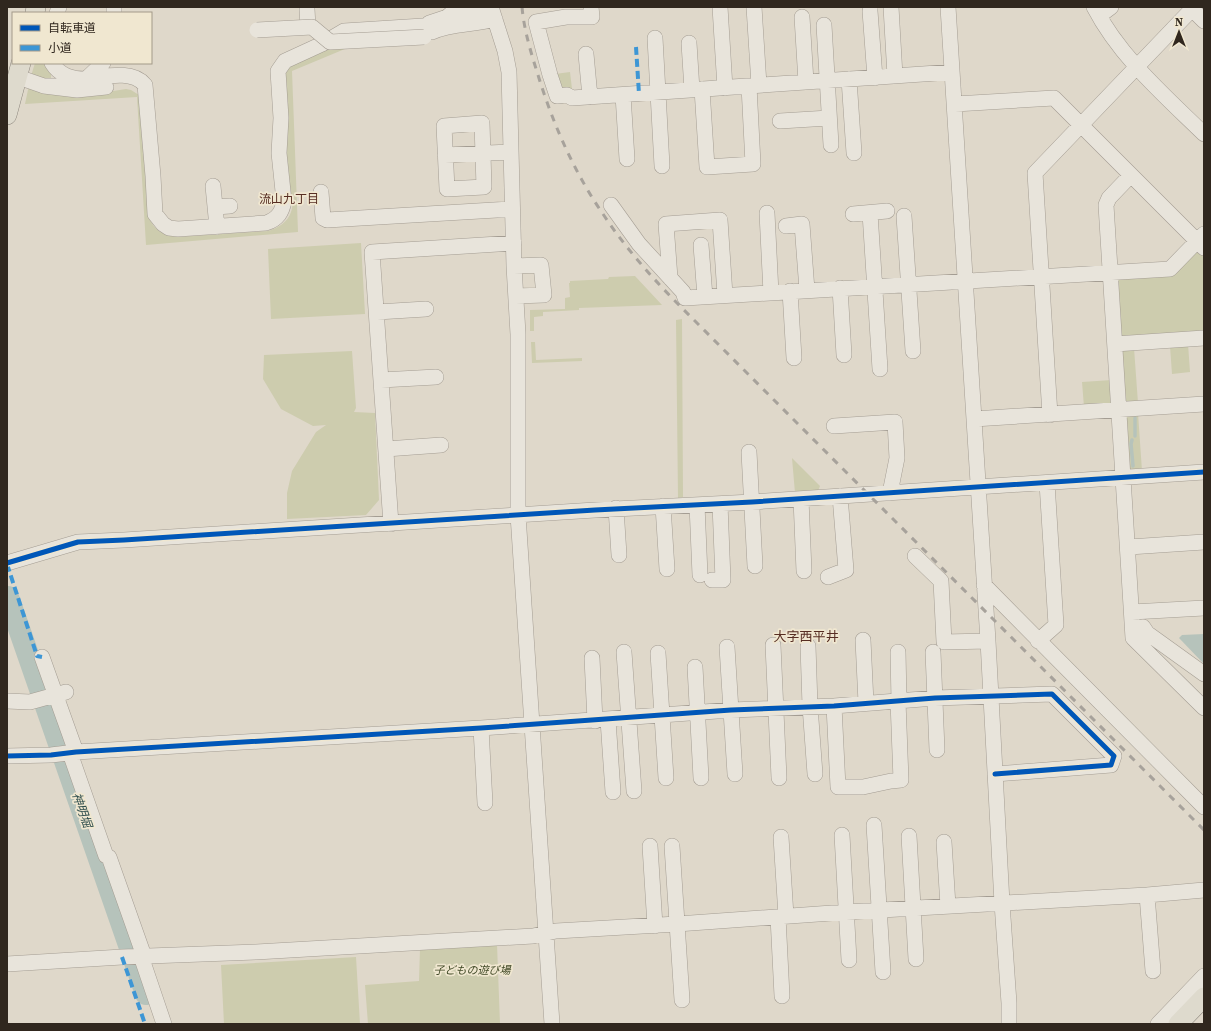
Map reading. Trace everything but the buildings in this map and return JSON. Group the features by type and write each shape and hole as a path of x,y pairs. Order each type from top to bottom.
{"main road":[{"path":"8,111 19,70"},
{"path":"1178,1024 1204,997"}],"street":[{"path":"118,76 135,77 141,80 145,85 153,176 154,208 158,220 169,228 217,227 266,223 279,216 283,208 284,200 279,153 280,118 278,72 285,61 322,44 344,31 423,31 447,17 448,9 482,7"},
{"path":"591,7 592,17 566,17 536,22 557,96 567,96 572,98 623,95 952,72"},
{"path":"720,7 725,88"},
{"path":"689,43 697,90 707,168 753,164 754,7"},
{"path":"891,7 895,76"},
{"path":"948,7 988,641 1009,1024"},
{"path":"1111,7 1096,11 1116,42 1137,67 1204,134"},
{"path":"1050,415 1035,173 1192,8 1204,21"},
{"path":"307,9 308,27"},
{"path":"870,11 874,78"},
{"path":"257,30 312,27 330,42 484,22 493,13 506,51 509,72 512,209 519,361 518,514 552,1024"},
{"path":"802,17 806,82"},
{"path":"824,25 831,145"},
{"path":"654,38 662,166"},
{"path":"586,54 590,97"},
{"path":"53,64 64,76 86,79 118,76 143,70"},
{"path":"44,86 78,86 102,64"},
{"path":"19,70 44,86 77,90 133,84 139,87 143,92 147,104"},
{"path":"849,79 854,153"},
{"path":"623,95 627,159"},
{"path":"610,205 639,244 683,292 685,298 1170,269 1202,241 1131,175 1054,98 955,104"},
{"path":"780,121 829,118"},
{"path":"447,189 484,187 482,124 444,126 445,155 447,189 449,212"},
{"path":"445,155 511,152"},
{"path":"1131,175 1109,198 1106,205 1134,638 1204,708"},
{"path":"213,186 217,227"},
{"path":"321,192 323,218 327,220 512,209"},
{"path":"215,207 230,206"},
{"path":"852,214 887,211"},
{"path":"767,213 771,293"},
{"path":"870,213 880,368"},
{"path":"904,216 913,351"},
{"path":"670,278 666,224 720,220 726,295"},
{"path":"786,226 802,224 807,290"},
{"path":"391,524 372,252 514,243"},
{"path":"701,245 705,296"},
{"path":"514,266 541,265 544,294 516,296"},
{"path":"840,288 844,355"},
{"path":"790,292 794,358"},
{"path":"377,312 426,309"},
{"path":"1115,344 1204,338"},
{"path":"381,380 436,377"},
{"path":"974,419 1204,404"},
{"path":"834,426 895,422 897,458 890,493"},
{"path":"386,449 441,444"},
{"path":"749,452 755,566"},
{"path":"7,563 78,542 391,524 616,508 801,499 1204,472"},
{"path":"1038,641 1056,625 1047,483"},
{"path":"828,577 846,570 840,496"},
{"path":"801,499 804,571"},
{"path":"697,505 706,578 722,580 720,504"},
{"path":"663,506 667,569"},
{"path":"616,508 619,555"},
{"path":"1128,547 1204,542"},
{"path":"915,556 940,581 944,642 988,641"},
{"path":"984,585 1038,641 1202,800"},
{"path":"1132,612 1204,608"},
{"path":"1133,628 1143,627 1147,633 1204,674"},
{"path":"863,640 866,703"},
{"path":"773,645 779,778"},
{"path":"808,646 810,706 815,774"},
{"path":"727,647 736,774"},
{"path":"624,652 634,791"},
{"path":"834,706 838,787 863,787 902,780 898,701 898,652"},
{"path":"932,652 937,750"},
{"path":"658,653 666,778"},
{"path":"42,658 57,694 73,753 106,856 109,857 164,1024"},
{"path":"592,658 613,792"},
{"path":"695,667 702,778"},
{"path":"7,701 30,702 57,694"},
{"path":"7,756 51,755 481,728 731,710 834,706 935,698 1052,694 1114,756 1111,765 995,774"},
{"path":"481,728 485,803"},
{"path":"874,825 883,972"},
{"path":"842,834 849,960"},
{"path":"909,836 916,959"},
{"path":"781,837 782,996"},
{"path":"944,842 948,906"},
{"path":"650,846 655,926"},
{"path":"672,846 682,1000"},
{"path":"7,964 122,956 256,952 533,936 556,931 655,926 846,912 1147,895 1204,890"},
{"path":"1147,895 1153,971"},
{"path":"1158,1024 1204,976"}],"green space":[{"path":"335,46 352,46 292,71 298,232 146,245 137,97 25,104 29,85 107,92 126,89 131,90 139,95 149,214 152,224 163,233 177,237 268,231 285,222 290,216 292,208 286,164 284,75 289,66"},
{"path":"35,64 47,64 51,72 51,78 49,80 31,76"},
{"path":"570,72 572,89 564,89 558,84 555,74"},
{"path":"361,243 365,314 271,319 268,249"},
{"path":"1195,251 1204,254 1204,332 1124,338 1120,334 1117,282 1121,277 1173,274"},
{"path":"635,276 662,305 579,308 579,310 543,312 543,316 534,317 534,331 530,331 530,310 565,309 565,298 570,297 570,281"},
{"path":"682,319 683,497 678,498 676,320"},
{"path":"531,342 535,342 536,360 582,358 582,361 532,363"},
{"path":"1188,344 1190,372 1172,374 1170,346"},
{"path":"1134,348 1138,403 1129,404 1124,400 1121,352 1125,349"},
{"path":"352,351 356,408 354,412 375,413 379,500 366,515 287,519 287,493 292,471 316,432 326,425 313,426 281,409 263,379 264,355"},
{"path":"1112,380 1114,401 1110,405 1084,407 1082,382"},
{"path":"1138,413 1142,471 1133,472 1129,468 1126,418 1129,414"},
{"path":"792,458 820,486 818,491 795,493"},
{"name":"子どもの遊び場","path":"497,944 500,1024 368,1024 365,985 419,981 420,949"},
{"path":"356,957 360,1024 224,1024 221,965"}],"shaded area":[{"path":"1204,634 1204,664 1179,638 1182,635"}],"waterway":[{"path":"1135,418 1135,436"},
{"path":"1132,440 1133,466"},
{"name":"神明堀","path":"8,597 146,994"}],"railway":[{"path":"522,7 526,33 535,67 550,111 565,147 592,198 631,252 683,309 1204,830"}],"marked path":[{"path":"636,47 639,94"},
{"path":"7,564 37,656 42,657"},
{"path":"122,957 145,1024"}],"cycle path":[{"path":"7,563 78,542 595,510 752,502 1204,472"},
{"path":"7,756 51,755 76,752 481,728 731,710 834,706 935,698 1052,694 1114,756 1111,765 995,774"}],"district":[{"name":"流山九丁目","path":"289,199"},
{"name":"大字西平井","path":"806,636"}]}
